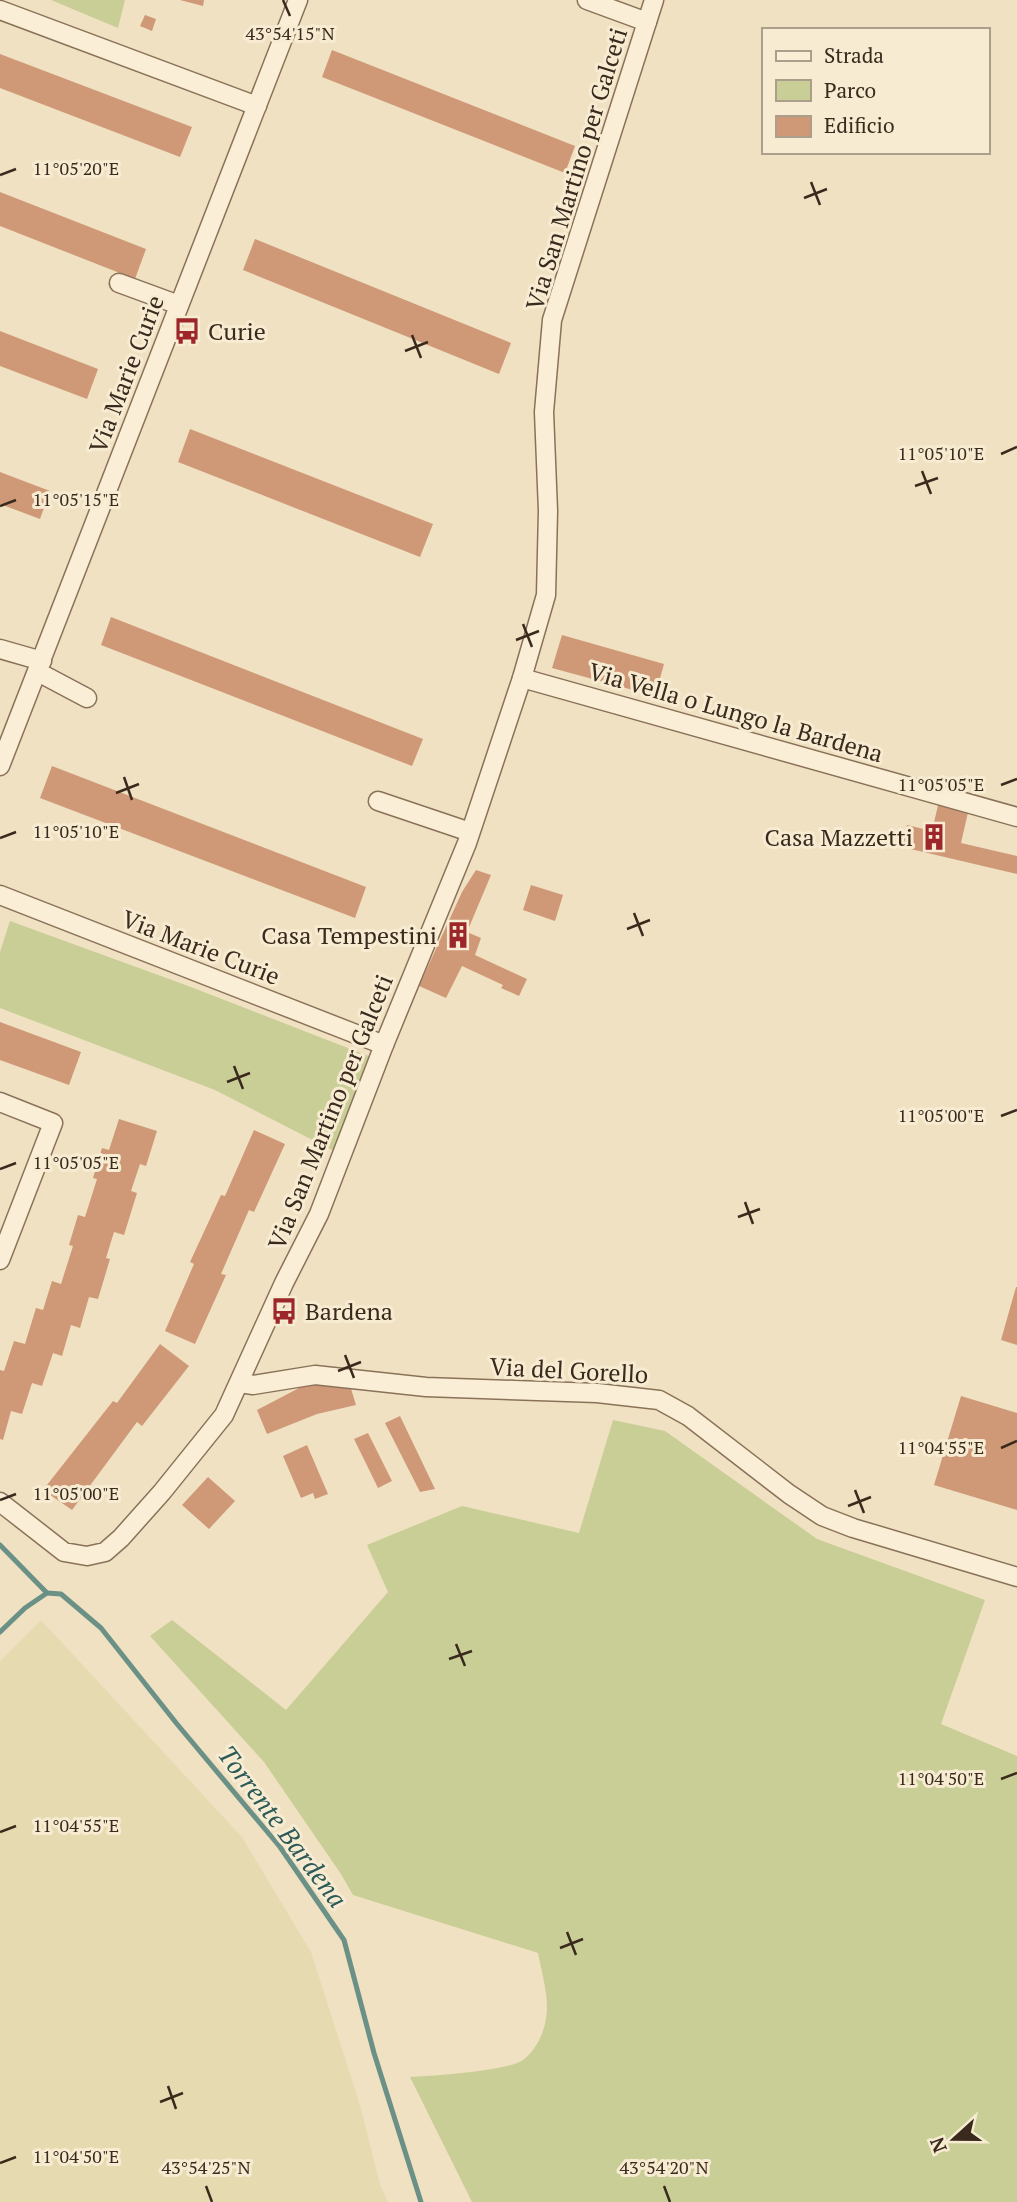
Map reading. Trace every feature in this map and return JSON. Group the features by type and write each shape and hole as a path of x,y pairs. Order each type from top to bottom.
{"street":[{"name":"Via Marie Curie","path":"0,766 298,0"},
{"path":"587,0 647,22"},
{"name":"Via San Martino per Galceti","path":"0,1502 64,1552 88,1556 105,1552 121,1538 224,1415 284,1283 319,1214 470,832 522,678 546,595 548,512 544,412 552,320 654,0"},
{"path":"0,10 257,107"},
{"path":"119,282 179,305"},
{"path":"0,649 40,667 87,698"},
{"name":"Via Vella o Lungo la Bardena","path":"522,678 1017,817"},
{"path":"378,800 470,832"},
{"name":"Via Marie Curie","path":"0,895 384,1045"},
{"path":"0,1102 53,1123 0,1260"},
{"name":"Via del Gorello","path":"240,1382 253,1385 315,1375 426,1387 597,1393 659,1400 688,1416 822,1516 853,1528 1017,1577"}],"shaded area":[{"path":"41,1620 242,1837 311,1952 360,2105 380,2184 388,2202 0,2202 0,1661"}],"green space":[{"path":"51,0 125,0 118,28"},
{"path":"10,921 371,1057 334,1151 215,1090 0,1008 0,952"},
{"path":"613,1420 665,1431 817,1539 985,1600 941,1724 1017,1756 1017,2202 472,2202 410,2077 502,2067 515,2064 529,2055 541,2036 547,2014 538,1953 353,1895 264,1762 150,1636 172,1620 286,1710 388,1592 367,1545 462,1506 579,1533"}],"building":[{"path":"180,0 204,0 203,6"},
{"path":"145,15 156,19 152,31 140,26"},
{"path":"332,50 575,146 565,173 322,77"},
{"path":"0,54 192,127 180,157 0,88"},
{"path":"0,192 146,249 135,279 0,226"},
{"path":"255,239 511,343 499,374 243,270"},
{"path":"0,331 98,369 87,399 0,366"},
{"path":"190,429 433,524 420,557 178,462"},
{"path":"0,472 50,491 40,519 0,504"},
{"path":"111,617 423,739 412,766 101,645"},
{"path":"562,635 664,664 655,696 552,668"},
{"path":"52,766 366,887 355,918 40,798"},
{"name":"Casa Mazzetti","path":"939,801 969,808 961,843 1017,856 1017,874 902,847 907,825 932,831"},
{"name":"Casa Tempestini","path":"476,870 491,875 467,932 481,938 475,955 527,979 519,996 501,988 503,985 462,966 446,998 419,986 462,892"},
{"path":"531,885 563,895 555,921 523,910"},
{"path":"0,1022 81,1052 69,1085 0,1060"},
{"path":"119,1119 157,1131 146,1166 140,1164 131,1191 137,1193 124,1235 114,1232 106,1258 110,1259 98,1299 89,1297 80,1328 71,1325 62,1356 53,1353 42,1386 32,1383 22,1414 11,1411 3,1440 0,1439 0,1370 4,1371 14,1341 25,1344 36,1308 43,1310 52,1281 61,1284 73,1246 69,1245 78,1215 85,1217 97,1179 93,1178 102,1148 109,1150"},
{"path":"254,1130 285,1144 254,1212 249,1210 221,1274 226,1275 195,1344 165,1331 194,1264 190,1262 221,1195 225,1196"},
{"path":"1017,1287 1017,1345 1001,1340"},
{"path":"160,1344 189,1366 142,1426 137,1422 72,1510 43,1490 113,1401 117,1403"},
{"path":"319,1382 349,1382 356,1405 317,1414 267,1434 257,1410 301,1387"},
{"path":"961,1396 1017,1413 1017,1510 934,1485"},
{"path":"400,1416 435,1489 420,1492 385,1423"},
{"path":"368,1433 392,1481 378,1488 354,1439"},
{"path":"307,1445 328,1494 315,1499 313,1493 301,1498 283,1456"},
{"path":"208,1477 235,1501 209,1529 182,1505"}],"waterway":[{"name":"Torrente Bardena","path":"0,1545 47,1593 61,1594 101,1628 280,1847 344,1940 374,2053 421,2202"},
{"path":"0,1632 25,1608 47,1593"}],"place":[{"name":"Curie","path":"187,331"},
{"name":"Casa Mazzetti","path":"934,837"},
{"name":"Casa Tempestini","path":"458,935"},
{"name":"Bardena","path":"284,1311"}]}
